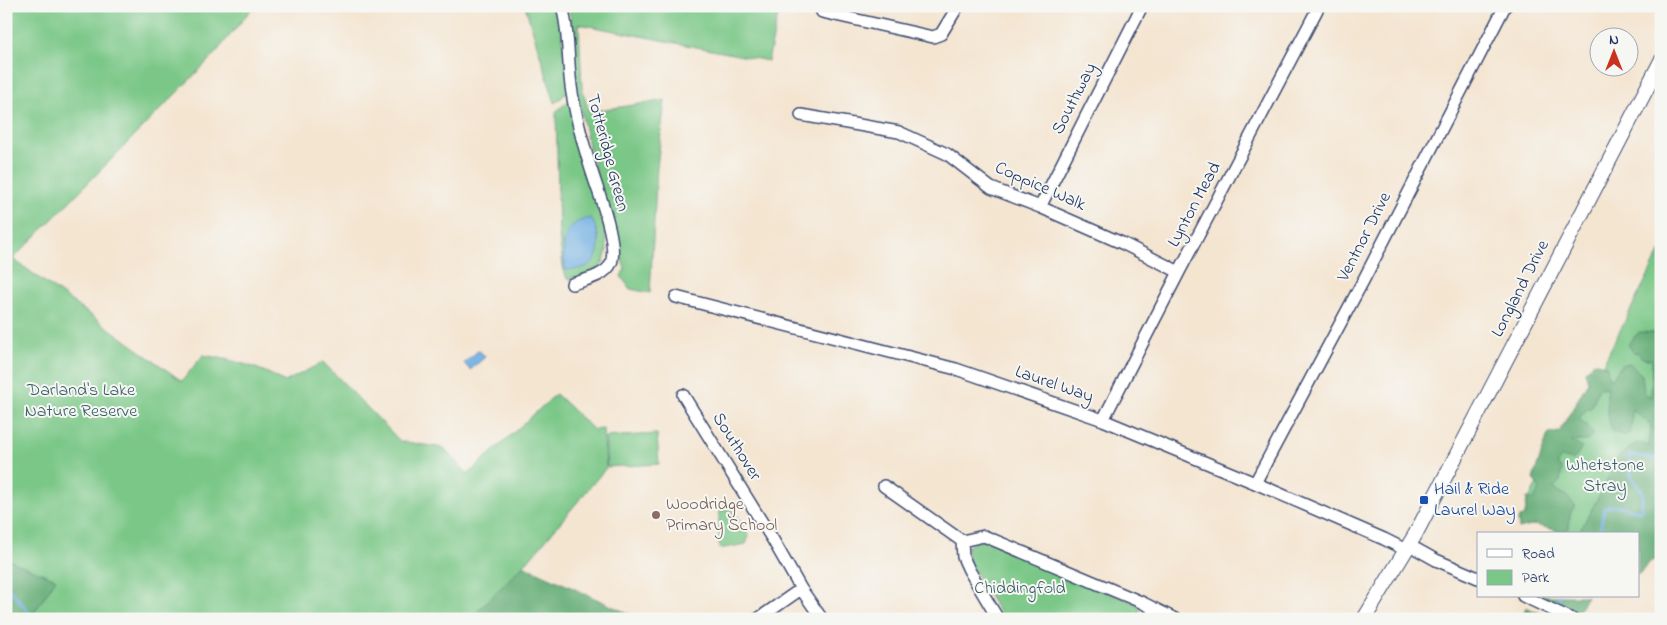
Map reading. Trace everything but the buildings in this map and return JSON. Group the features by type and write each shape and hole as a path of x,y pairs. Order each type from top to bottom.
{"street":[{"name":"Totteridge Green","path":"562,6 568,34 569,72 572,93 586,154 603,203 612,248 611,263 603,271 592,278 572,284"},
{"path":"822,12 933,37 941,34 958,6"},
{"name":"Southway","path":"1040,207 1142,6"},
{"name":"Lynton Mead","path":"1103,420 1319,6"},
{"name":"Ventnor Drive","path":"1255,483 1327,349 1505,6"},
{"name":"Longland Drive","path":"1364,619 1410,543 1661,61"},
{"name":"Coppice Walk","path":"801,115 900,132 947,154 990,188 1040,207 1124,244 1179,272"},
{"name":"Laurel Way","path":"676,297 956,369 1103,420 1384,539 1410,543 1436,560 1477,578"},
{"name":"Southover","path":"683,395 773,540 801,589 822,619"},
{"path":"884,486 962,541 964,557 969,570 998,619"},
{"path":"962,541 984,536 1175,619"},
{"path":"758,619 801,589"},
{"path":"1527,598 1568,617"},
{"path":"1146,619 1158,611"}],"green space":[{"name":"Darland's Lake Nature Reserve","path":"6,6 254,6 214,55 13,259 182,381 203,355 245,364 285,382 323,362 400,441 443,448 468,474 556,394 594,430 603,429 606,468 527,562 470,619 6,619"},
{"path":"525,6 559,6 569,91 555,103"},
{"path":"568,6 780,6 768,61 579,24 582,89 589,112 665,100 657,167 650,293 630,289 621,276 625,269 598,182 582,116 576,83 571,17"},
{"path":"568,101 571,102 605,228 607,251 599,269 579,278 567,279 563,267 559,235 556,112"},
{"name":"Whetstone Stray","path":"1661,250 1661,547 1640,535 1640,532 1557,532 1560,521 1525,506 1603,364"},
{"path":"1639,332 1657,333 1661,337 1661,558 1651,561 1640,573 1640,532 1579,532 1618,457 1637,443 1649,446 1651,425 1632,409 1631,432 1625,436 1613,432 1608,416 1607,387 1599,388 1591,408 1587,409 1579,418 1594,434 1586,441 1571,441 1582,448 1573,460 1561,457 1557,464 1562,470 1560,481 1553,488 1565,495 1575,505 1570,514 1569,528 1563,532 1535,525 1519,529 1518,519 1525,515 1527,498 1534,500 1540,489 1533,479 1548,434 1559,432 1588,382 1585,371 1594,362 1607,366 1608,377 1613,378 1621,365 1629,363 1642,375 1644,393 1651,397 1652,360 1642,358 1639,353 1633,352 1628,344"},
{"path":"657,434 659,464 607,467 605,437"},
{"path":"732,509 749,536 746,544 719,549 719,510"},
{"name":"Chiddingfold","path":"976,541 987,541 1138,605 1140,610 1136,618 1003,619 968,561 967,547"},
{"path":"6,559 56,579 30,619 6,619"},
{"path":"523,565 640,619 470,619"},
{"path":"1546,598 1586,598 1577,614"},
{"path":"1526,607 1552,619 1521,619"}],"water":[{"path":"591,218 599,243 594,261 580,269 565,270 564,244 569,230 581,220"},
{"path":"479,350 485,357 470,370 464,363"}],"waterway":[{"path":"1601,532 1604,508 1618,506 1641,511 1643,492 1631,475 1630,455 1661,459"},
{"path":"6,585 27,610 26,619"},
{"path":"1554,607 1559,598"},
{"path":"1548,619 1551,612"}],"place":[{"name":"Hail & Ride Laurel Way","path":"1424,500"},
{"name":"Woodridge Primary School","path":"656,515"}]}
